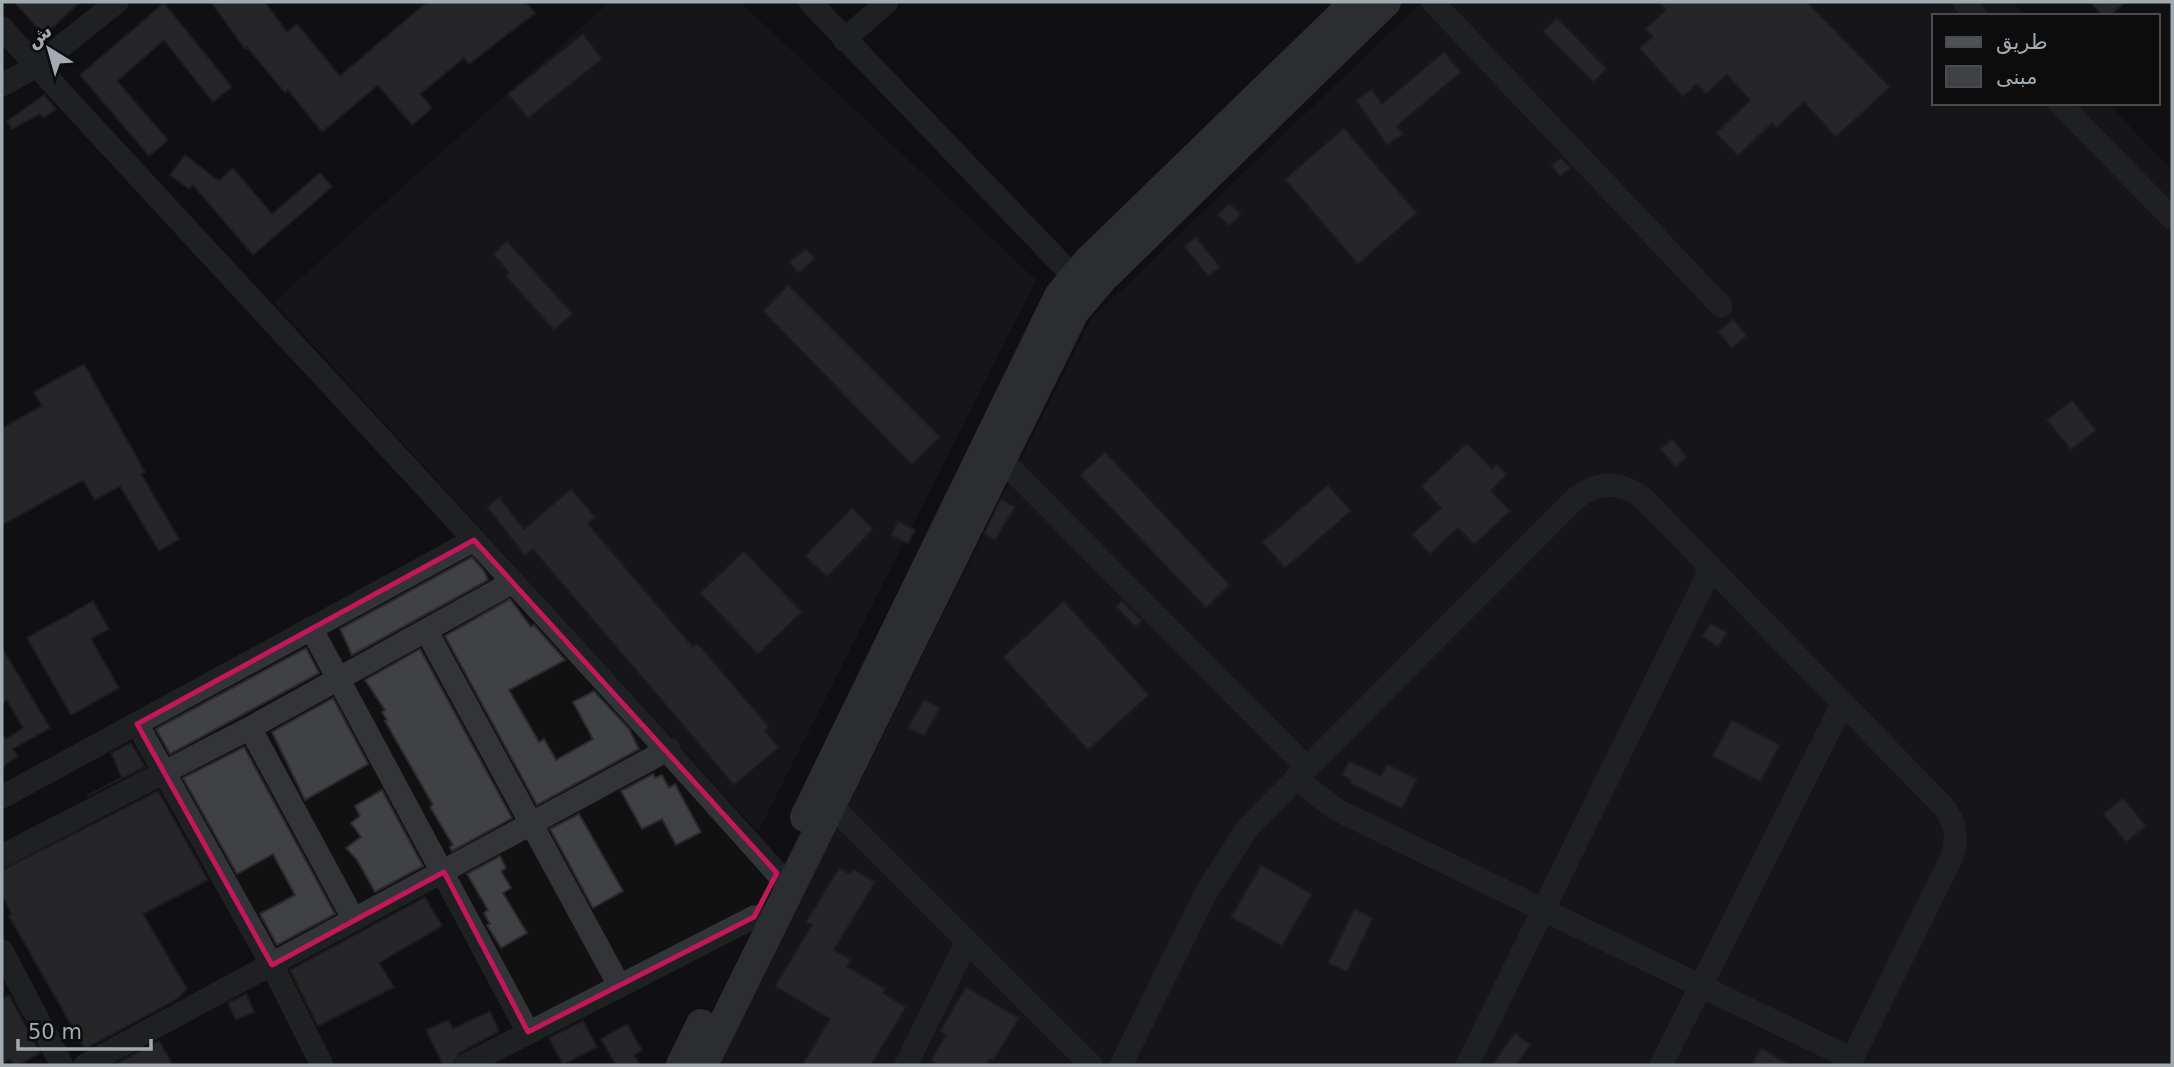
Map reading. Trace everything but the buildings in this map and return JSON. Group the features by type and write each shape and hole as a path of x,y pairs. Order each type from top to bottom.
{"main road":[{"path":"681,1065 784,881 1048,315 1074,277 1355,2"},
{"path":"784,881 833,807 1063,331 1089,293 1386,2"},
{"path":"703,1065 765,917"}],"street":[{"path":"2,85 37,66 117,2"},
{"path":"810,2 1074,277"},
{"path":"1433,2 1721,306"},
{"path":"844,40 874,6"},
{"path":"2,28 511,583 669,749 784,881"},
{"path":"2061,105 2172,218"},
{"path":"1003,460 1300,773 1337,810 1851,1062 1951,859 1956,840 1948,812 1636,492 1605,485 1584,492 1300,773 1248,827 1219,869 1121,1065"},
{"path":"2,797 474,540"},
{"path":"1467,1065 1711,568"},
{"path":"2,856 250,728 511,583"},
{"path":"312,628 528,1032"},
{"path":"427,632 620,985"},
{"path":"1661,1065 1843,703"},
{"path":"136,724 272,965 322,1065"},
{"path":"250,728 354,920"},
{"path":"85,1065 669,749"},
{"path":"833,807 1091,1065"},
{"path":"466,1065 620,985 765,917"},
{"path":"906,1065 967,941"},
{"path":"2,951 62,1065"}],"highlighted area":[{"path":"474,540 777,873 754,917 528,1032 444,872 272,965 137,724"}],"shaded area":[{"path":"610,2 740,2 1036,280 758,832 274,302"},
{"path":"1422,2 2012,2 2023,14 1932,14 1932,105 2110,105 2172,171 2172,1065 718,1065 1091,319"}]}
